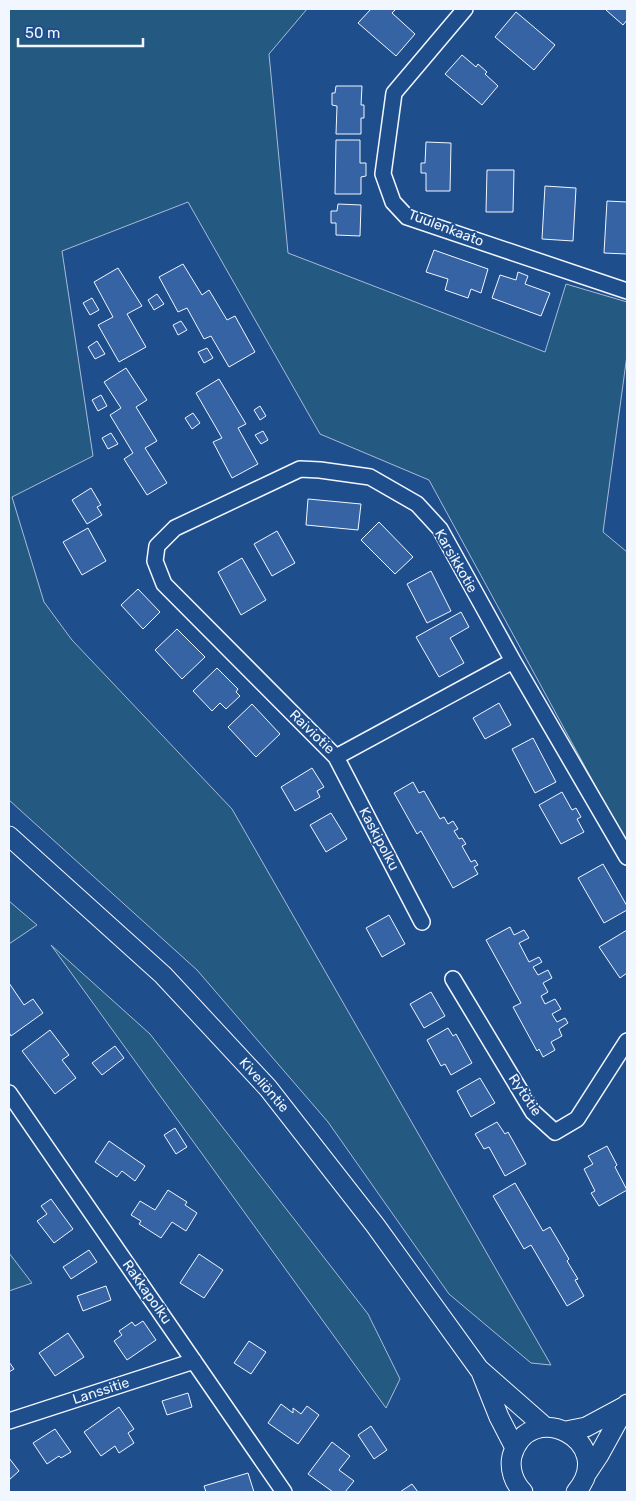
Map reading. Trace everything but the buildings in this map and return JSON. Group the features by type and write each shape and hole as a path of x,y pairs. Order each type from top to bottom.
{"street":[{"name":"Tuulenkaato","path":"465,9 394,93 383,174 393,202 407,217 627,291"},
{"name":"Karsikkotie","path":"156,560 157,546 175,528 300,469 320,470 370,478 417,504 440,530 512,661 627,857"},
{"name":"Raiviotie","path":"156,560 164,584 336,757 512,661"},
{"name":"Kaskipolku","path":"336,757 422,922"},
{"name":"Kiveliöntie","path":"9,836 163,975 268,1088 375,1225 480,1369 545,1427"},
{"name":"Rytötie","path":"453,978 534,1112 555,1132 577,1119 627,1041"},
{"name":"Rakkapolku","path":"9,1093 284,1492"},
{"name":"Lanssitie","path":"9,1421 194,1361"},
{"name":"Kiveliöntie","path":"480,1369 499,1416 515,1448"},
{"path":"566,1431 586,1427 627,1404"},
{"path":"582,1486 627,1404"},
{"path":"523,1492 514,1481 511,1470 515,1448 522,1438 533,1431 545,1427 560,1428 566,1431 576,1438 584,1448 587,1460 582,1486"}],"shaded area":[{"path":"9,9 307,9 269,54 288,253 545,352 566,284 627,302 627,355 603,532 627,552 627,844 429,480 320,434 188,202 62,251 93,456 12,497 44,602 72,640 232,809 551,1365 531,1363 449,1294 328,1122 197,970 9,800"},
{"path":"9,901 37,925 9,944"},
{"path":"51,945 150,1034 368,1314 400,1379 386,1408"},
{"path":"9,1253 32,1283 9,1291"}]}
